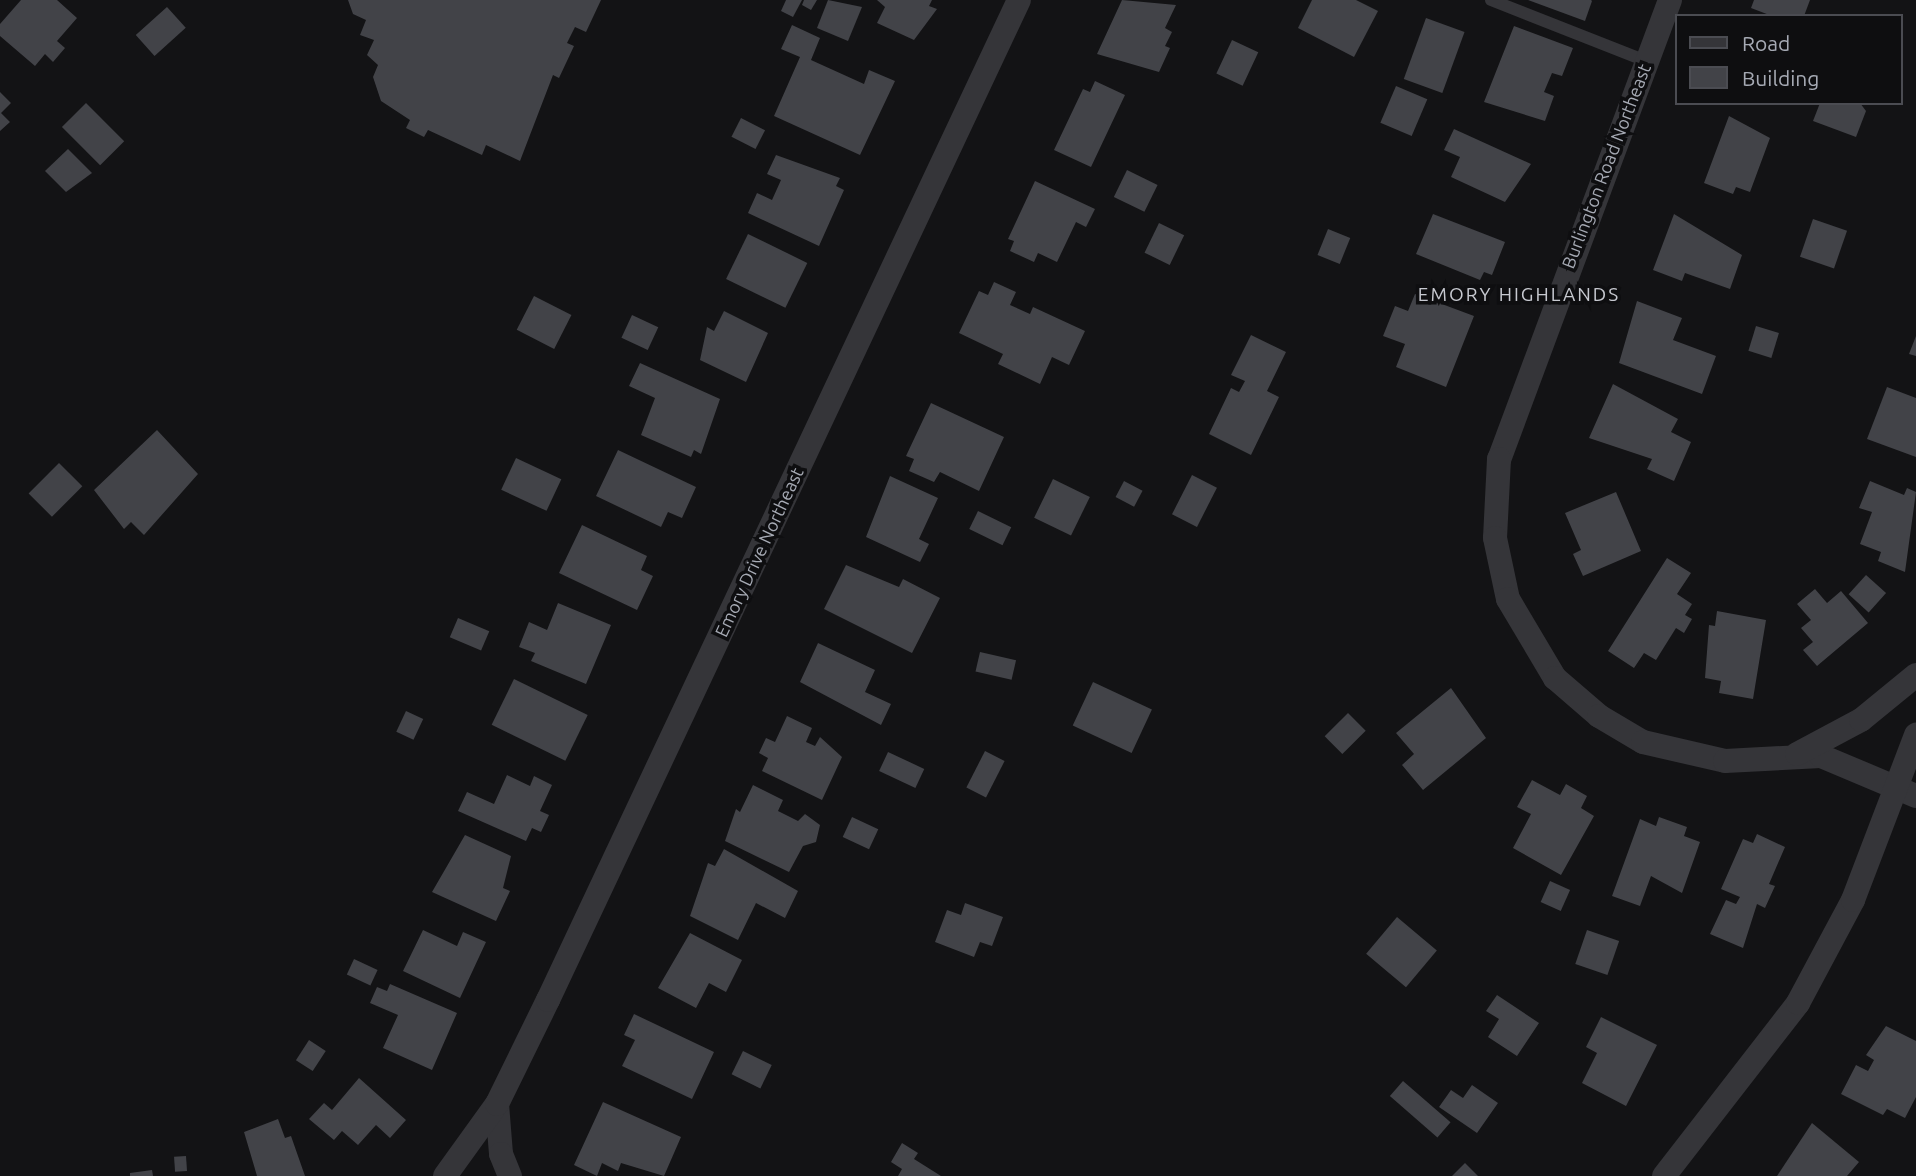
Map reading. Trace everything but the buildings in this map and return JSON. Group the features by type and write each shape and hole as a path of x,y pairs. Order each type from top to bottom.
{"street":[{"name":"Emory Drive Northeast","path":"445,1176 497,1104 1019,0"},
{"name":"Burlington Road Northeast","path":"1670,0 1499,459 1495,538 1508,599 1538,655 1599,716 1643,742 1699,758 1793,756 1842,761 1906,792"},
{"name":"Burlington Road Northeast","path":"1793,756 1861,720 1916,675"},
{"path":"1664,1176 1798,1003 1906,792 1916,735"},
{"name":"Emory Drive Northeast","path":"497,1104 501,1154 510,1176"}],"lane":[{"path":"1491,0 1646,61"}],"district":[{"name":"EMORY HIGHLANDS","path":"1519,295"}]}
